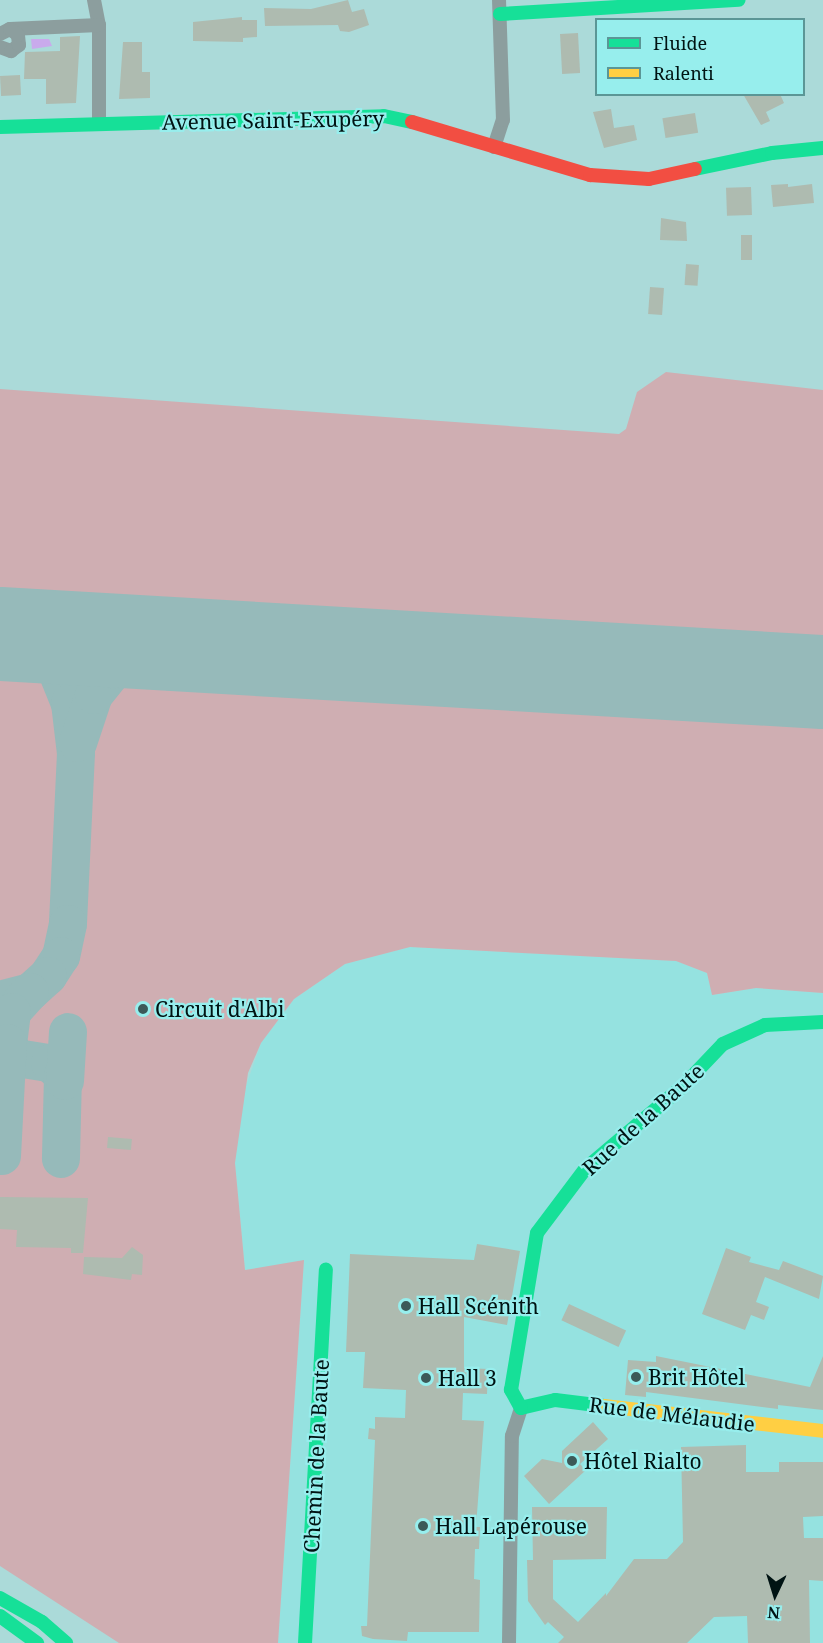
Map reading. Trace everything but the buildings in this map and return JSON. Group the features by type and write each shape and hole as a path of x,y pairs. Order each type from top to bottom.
{"street":[{"path":"94,0 99,25 99,124"},
{"path":"494,147 503,120 500,7 739,0"},
{"path":"5,32 99,25"},
{"path":"0,47 11,51 19,45 18,35 5,32"},
{"name":"Avenue Saint-Exupéry","path":"0,127 384,116 439,128 590,175 649,179 772,153 823,148"},
{"name":"Rue de la Baute","path":"521,1408 511,1390 537,1233 586,1168 682,1087 723,1044 765,1025 823,1022"},
{"name":"Chemin de la Baute","path":"305,1643 326,1270"},
{"name":"Rue de Mélaudie","path":"521,1408 555,1400 823,1431"},
{"path":"509,1643 512,1436 521,1408"},
{"path":"0,1598 42,1622 66,1643"},
{"path":"0,1616 37,1643"}],"shaded area":[{"path":"31,39 49,39 52,46 32,49"},
{"name":"Circuit d'Albi","path":"666,372 823,390 823,993 756,988 712,995 707,973 676,961 410,947 345,964 294,999 261,1043 248,1073 235,1163 245,1270 304,1260 278,1643 119,1643 0,1566 0,389 619,434 626,429 637,392"},
{"path":"410,947 676,961 707,973 713,995 756,988 823,993 823,1643 278,1643 304,1261 245,1270 235,1163 241,1100 261,1043 294,999 345,964"}],"taxiway":[{"path":"0,637 37,649 56,669 70,703 76,753 68,924 61,956 48,976 30,992 0,1000"},
{"path":"78,743 94,695 114,670 141,652 169,644"},
{"path":"30,992 12,1012 8,1046 17,1058 50,1063 63,1075 61,1159"},
{"path":"65,1081 68,1032"},
{"path":"2,1156 8,1043"}],"runway":[{"path":"0,634 823,682"}],"traffic: fast":[{"path":"500,14 739,0"},
{"path":"0,127 384,116 412,122"},
{"path":"695,169 772,153 823,148"},
{"path":"604,1406 555,1400 521,1408 511,1390 537,1233 586,1168 682,1087 723,1044 765,1025 823,1022"},
{"path":"305,1643 326,1270"},
{"path":"0,1598 42,1622 66,1643"},
{"path":"0,1616 37,1643"}],"traffic: slow":[{"path":"604,1406 823,1431"}],"traffic: jam":[{"path":"412,122 590,175 649,179 695,169"}],"place":[{"name":"Circuit d'Albi","path":"143,1009"},
{"name":"Hall Scénith","path":"406,1306"},
{"name":"Brit Hôtel","path":"636,1377"},
{"name":"Hall 3","path":"426,1378"},
{"name":"Hôtel Rialto","path":"572,1461"},
{"name":"Hall Lapérouse","path":"423,1526"}]}
